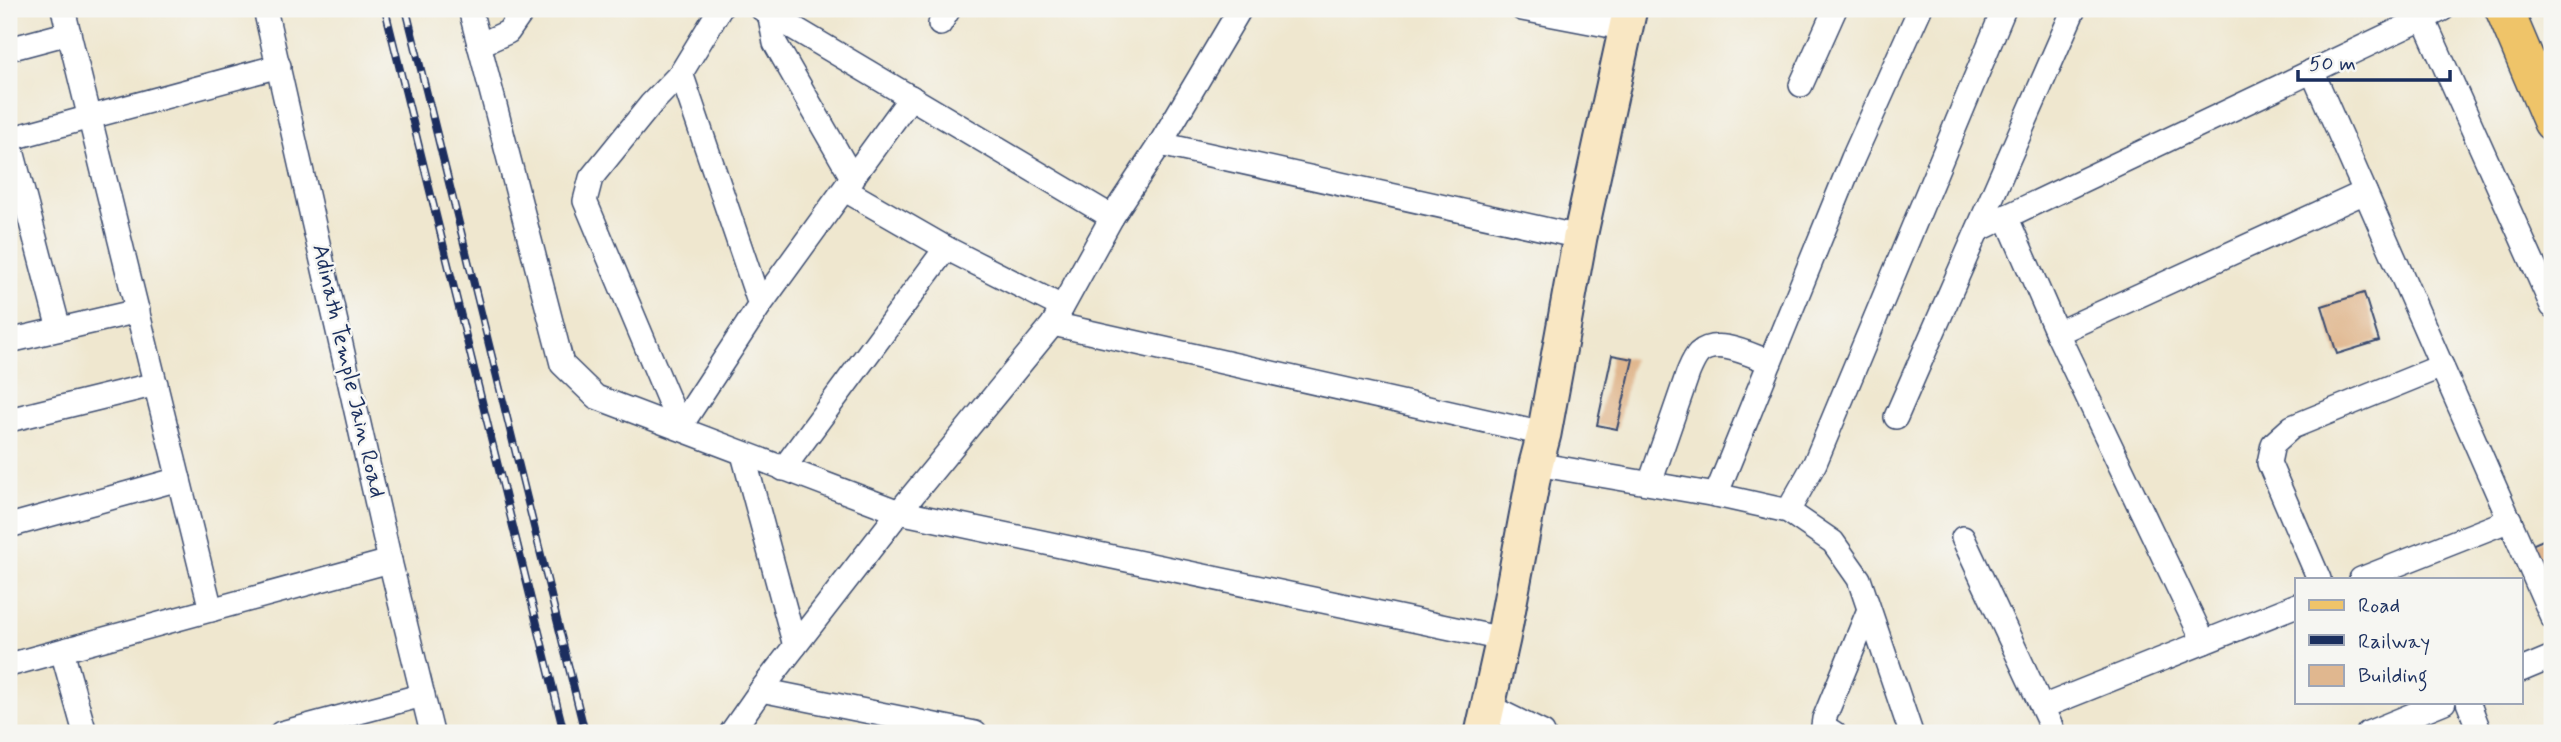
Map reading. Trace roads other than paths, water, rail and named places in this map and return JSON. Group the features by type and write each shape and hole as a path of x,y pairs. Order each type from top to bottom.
{"main road":[{"path":"2504,9 2552,122"},
{"path":"2530,9 2552,61"}],"street":[{"path":"63,9 211,610"},
{"name":"Adinath Temple Jain Road","path":"265,9 390,561 432,733"},
{"path":"470,9 562,363 596,397 899,512 1503,639"},
{"path":"480,45 508,32 524,9"},
{"path":"680,427 585,201 591,177 651,104 681,73 720,9"},
{"path":"731,733 761,690 899,512 1058,316 1112,217 1160,144 1240,9"},
{"path":"1522,9 1628,19 1580,237 1503,639 1485,719 1543,733"},
{"path":"1801,85 1835,9"},
{"path":"1716,495 1853,158 1920,9"},
{"path":"1788,511 1815,463 2004,9"},
{"path":"1896,417 2074,9"},
{"path":"766,11 1112,217"},
{"path":"766,11 775,43 849,185 1058,316 1540,449 1650,483 1788,511 1833,542 1858,579 1911,733"},
{"path":"1978,230 2433,13 2552,306"},
{"path":"9,49 69,33"},
{"path":"59,329 9,139 279,66"},
{"path":"2312,71 2552,617"},
{"path":"681,73 760,305"},
{"path":"680,427 760,305 911,97"},
{"path":"1160,144 1580,237"},
{"path":"2057,333 2365,192"},
{"path":"2006,216 2057,333 2204,642"},
{"path":"783,469 946,248"},
{"path":"9,341 138,311"},
{"path":"1650,483 1688,373 1702,350 1718,345 1770,362"},
{"path":"2319,578 2269,463 2273,444 2292,427 2442,366"},
{"path":"9,420 156,384"},
{"path":"743,454 795,646"},
{"path":"9,526 179,479"},
{"path":"2364,578 2510,520"},
{"path":"1963,538 2054,733"},
{"path":"9,665 390,561"},
{"path":"2042,707 2295,606"},
{"path":"1835,733 1823,726 1824,719 1868,612"},
{"path":"62,651 85,733"},
{"path":"2522,670 2552,657"},
{"path":"761,690 975,733"},
{"path":"288,732 423,695"},
{"path":"2368,733 2439,704"},
{"path":"2469,704 2480,733"}],"railway":[{"path":"385,9 564,733"},
{"path":"406,9 585,733"}]}
